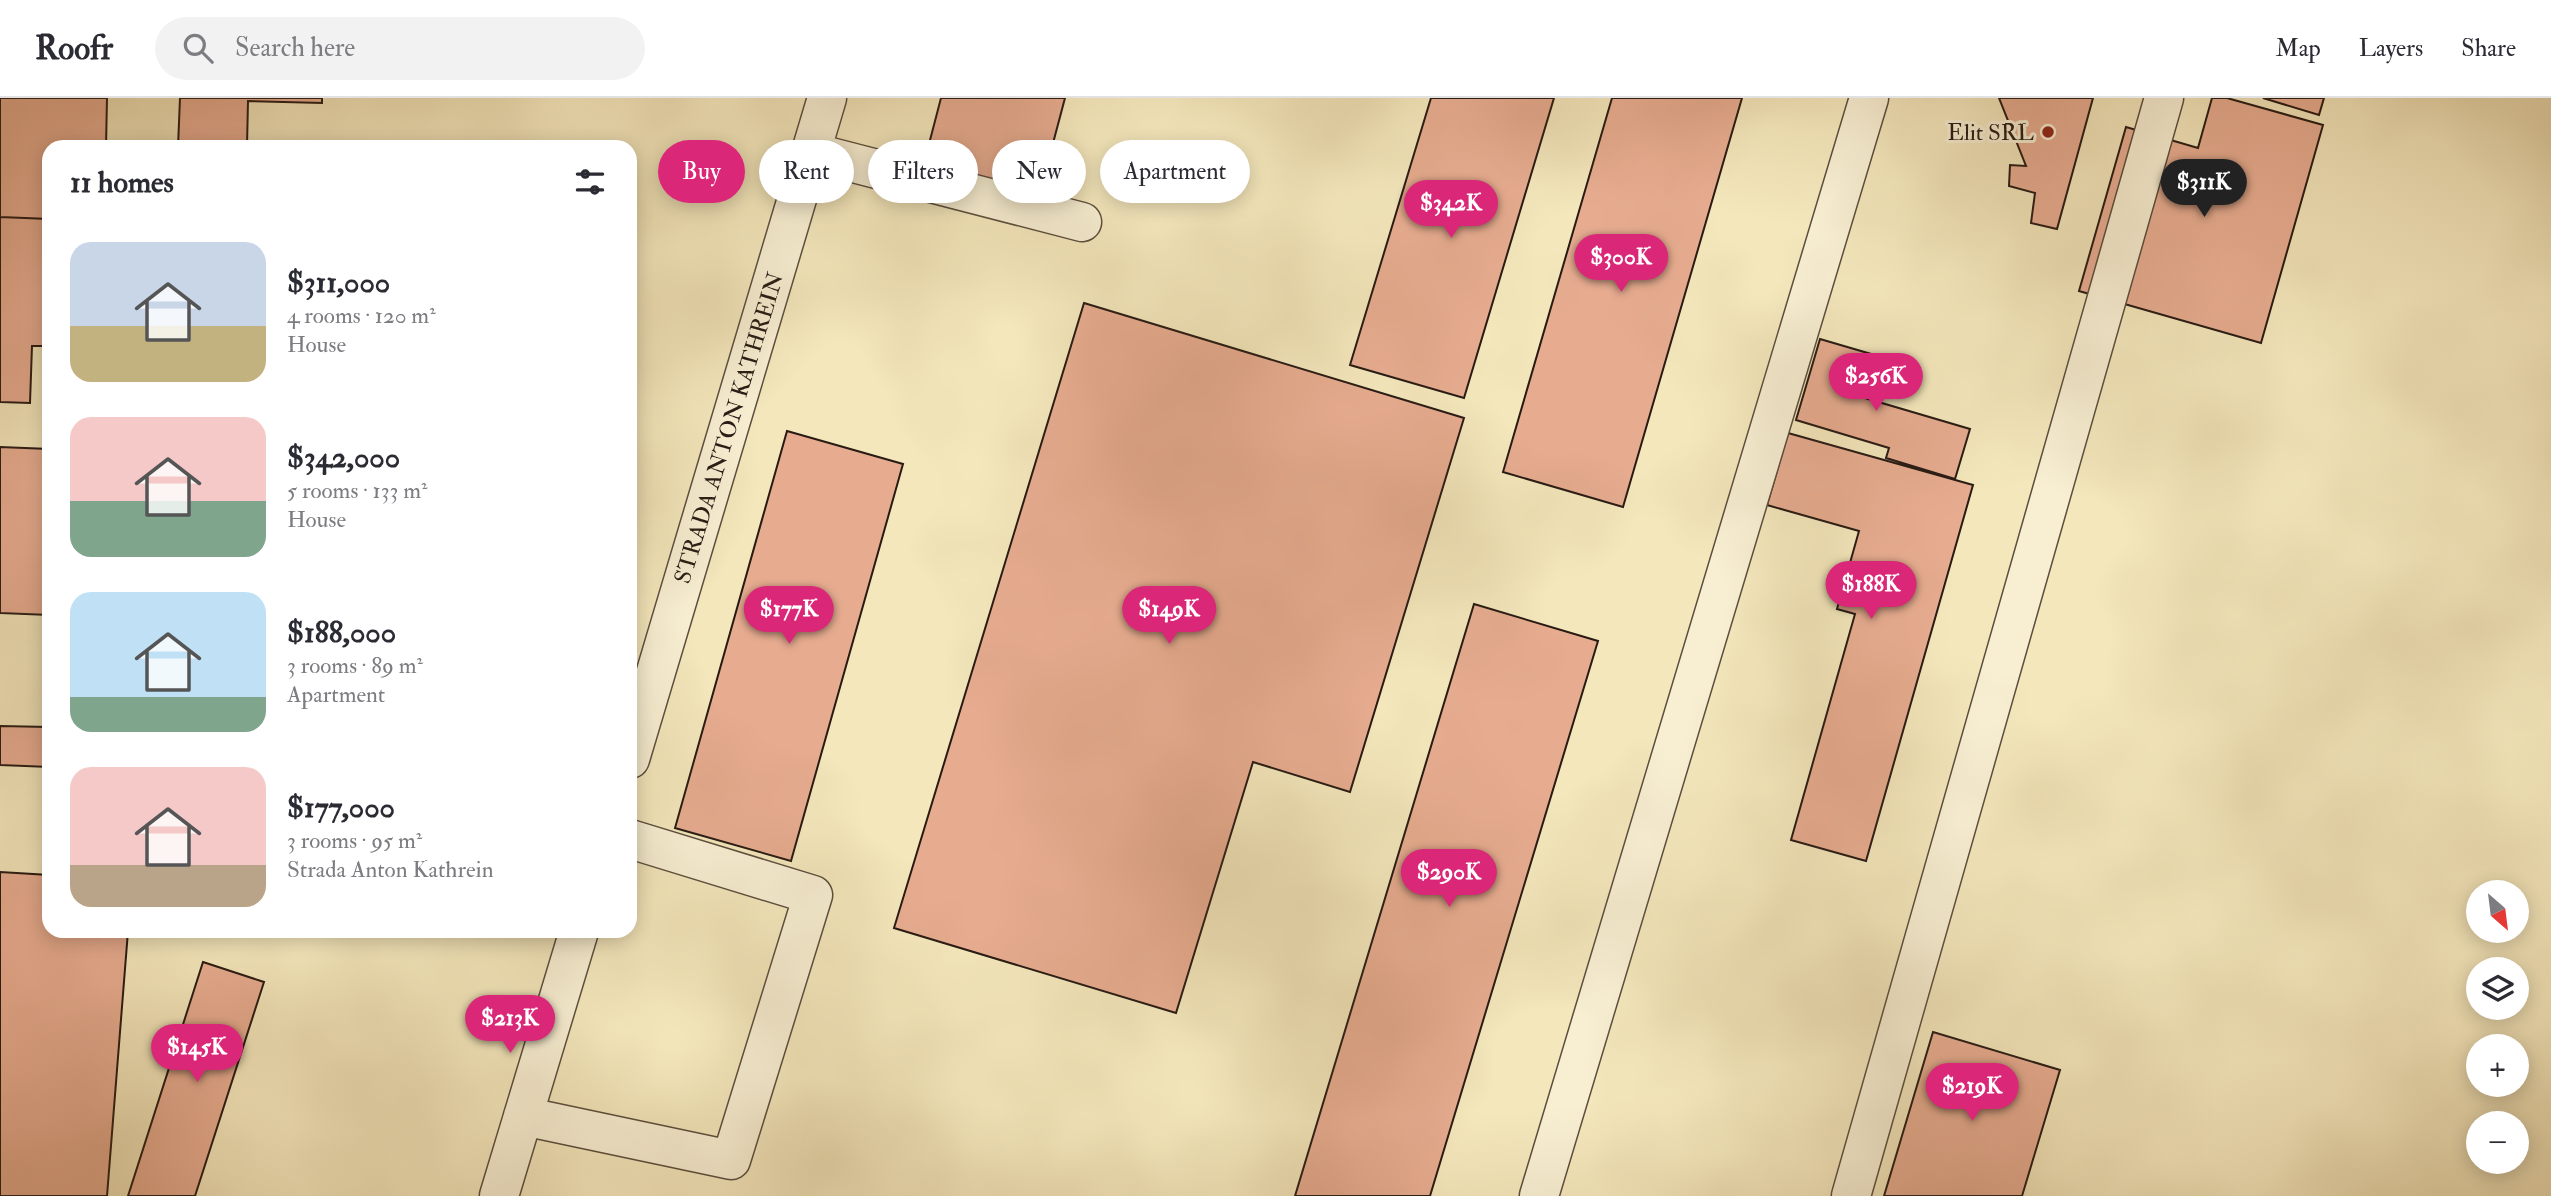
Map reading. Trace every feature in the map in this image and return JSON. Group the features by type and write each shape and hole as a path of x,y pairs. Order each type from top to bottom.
{"street":[{"name":"STRADA ANTON KATHREIN","path":"815,140 827,98"},
{"path":"1539,1196 1869,98"},
{"path":"1851,1196 2164,98"},
{"path":"854,163 1082,222"},
{"name":"STRADA ANTON KATHREIN","path":"637,736 796,203"},
{"path":"523,1116 731,1160 813,895 637,841"},
{"path":"499,1196 577,938"}],"building":[{"path":"0,98 107,98 106,140 42,140 42,219 0,217"},
{"path":"180,98 322,98 322,103 248,101 247,140 178,140"},
{"path":"941,98 1065,98 1054,140 992,140 992,184 978,181 978,140 930,140"},
{"path":"1431,98 1554,98 1464,398 1350,365"},
{"path":"1612,98 1742,98 1623,507 1503,472"},
{"name":"Elit SRL","path":"1999,98 2093,98 2057,229 2031,223 2035,193 2009,186 2010,165 2026,166"},
{"path":"2212,98 2227,98 2323,125 2261,343 2079,291 2126,127 2198,148"},
{"path":"2263,98 2324,98 2319,115"},
{"path":"0,217 42,219 42,346 32,346 30,403 0,402"},
{"path":"1084,303 1464,418 1350,792 1253,762 1176,1013 894,928"},
{"path":"1820,339 1878,356 1865,398 1970,429 1955,479 1886,458 1889,448 1796,420"},
{"path":"787,431 903,464 791,861 675,828"},
{"path":"1788,433 1973,485 1866,861 1791,840 1855,614 1837,609 1859,531 1767,505"},
{"path":"0,447 42,449 42,615 0,613"},
{"path":"1474,604 1598,641 1430,1196 1295,1196"},
{"path":"0,726 42,727 42,767 0,765"},
{"path":"0,872 42,875 42,938 127,938 107,1196 0,1196"},
{"path":"203,962 264,982 195,1196 128,1196"},
{"path":"1933,1032 2060,1070 2022,1196 1884,1196"}],"place":[{"name":"Elit SRL","path":"2048,132"}]}
